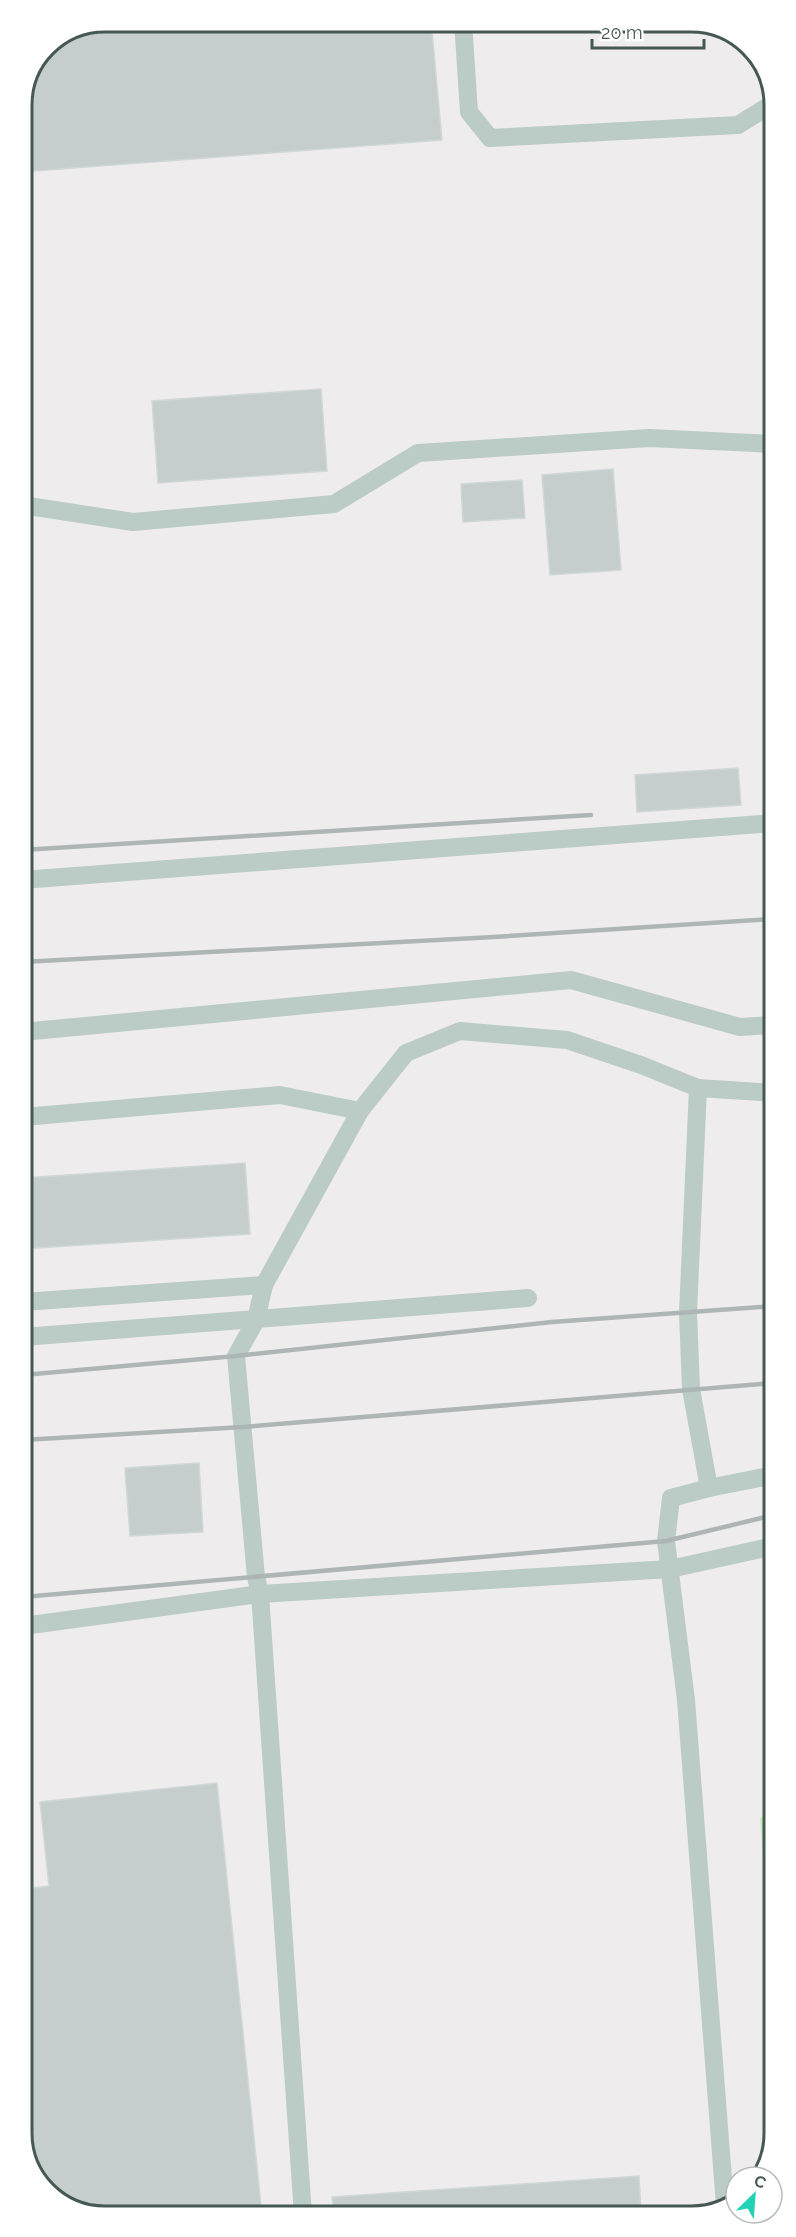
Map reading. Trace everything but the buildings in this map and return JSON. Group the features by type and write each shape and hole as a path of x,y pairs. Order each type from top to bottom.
{"lane":[{"path":"464,32 470,112 490,138 738,125 764,109"},
{"path":"32,507 133,522 334,504 418,453 649,438 764,444"},
{"path":"32,879 764,824"},
{"path":"32,1031 572,980 740,1027 764,1026"},
{"path":"302,2205 260,1594 256,1577 236,1356 256,1320 264,1285 360,1111 406,1053 460,1032 567,1040 641,1065 698,1088 764,1092"},
{"path":"698,1088 688,1313 691,1389 709,1488"},
{"path":"32,1117 280,1095 360,1111"},
{"path":"32,1301 264,1285"},
{"path":"32,1336 528,1298"},
{"path":"724,2192 686,1700 666,1541 671,1498 764,1477"},
{"path":"32,1625 260,1594 670,1569 764,1548"}],"green space":[{"path":"764,1815 764,1869 760,1818"}],"railway":[{"path":"32,849 591,815"},
{"path":"32,961 494,937 764,920"},
{"path":"32,1374 236,1356 552,1322 764,1307"},
{"path":"32,1439 243,1427 764,1384"},
{"path":"32,1596 666,1541 764,1517"}]}
